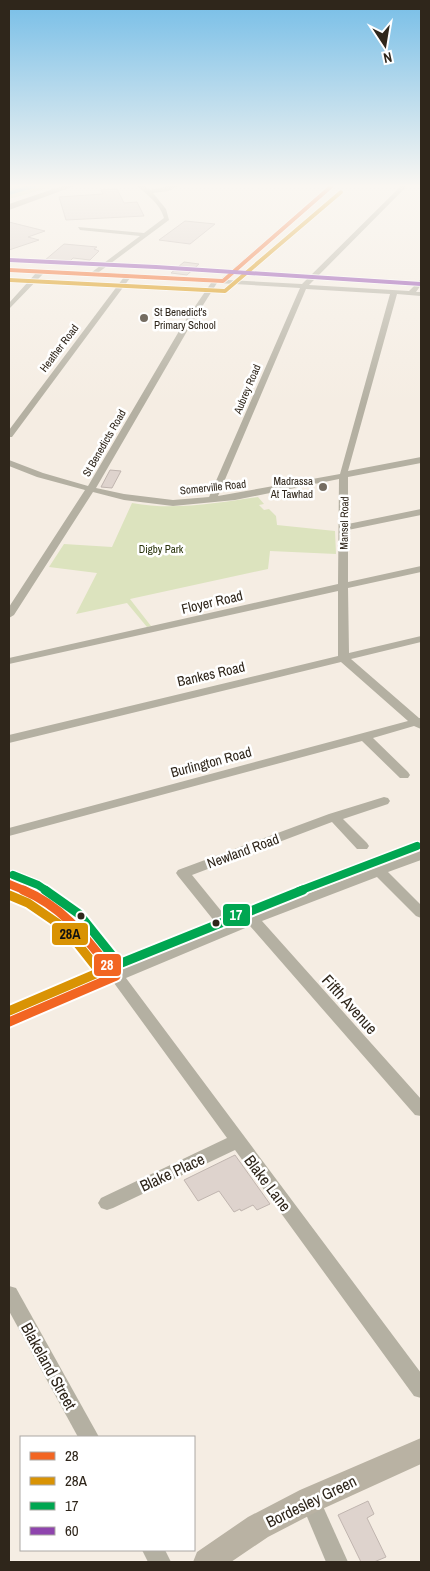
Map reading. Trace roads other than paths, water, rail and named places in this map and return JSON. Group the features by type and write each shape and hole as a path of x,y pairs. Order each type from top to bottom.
{"main road":[{"name":"Bordesley Green","path":"207,1562 258,1527 310,1500 421,1451"}],"street":[{"path":"93,274 115,257"},
{"name":"St Benedicts Road","path":"9,615 50,554 90,489 189,321 219,281 247,257"},
{"path":"304,286 333,257"},
{"path":"9,270 421,294"},
{"path":"9,307 42,271"},
{"name":"Heather Road","path":"9,435 128,276"},
{"path":"411,293 421,281"},
{"name":"Aubrey Road","path":"212,500 304,286"},
{"name":"Mansel Road","path":"343,658 344,476 394,292"},
{"name":"Somerville Road","path":"9,463 40,475 90,489 152,501 173,502 212,500 421,460"},
{"path":"344,528 421,512"},
{"name":"Floyer Road","path":"9,661 421,569"},
{"name":"Bankes Road","path":"9,739 421,639"},
{"path":"343,658 420,723"},
{"name":"Burlington Road","path":"9,832 364,736 420,723"},
{"path":"364,736 404,775"},
{"path":"362,846 334,817 384,801"},
{"name":"Newland Road","path":"228,929 183,873 334,817"},
{"path":"9,1022 228,929 421,855"},
{"path":"380,872 421,913"},
{"name":"Blake Lane","path":"9,885 33,894 72,922 116,976 421,1389"},
{"name":"Fifth Avenue","path":"253,920 421,1110"},
{"name":"Blake Place","path":"107,1203 237,1141"},
{"name":"Blakeland Street","path":"9,1294 89,1436"},
{"path":"310,1500 337,1562"},
{"path":"154,1551 160,1562"}],"place":[{"name":"St Benedict's Primary School","path":"144,318"},
{"name":"Madrassa At Tawhad","path":"323,487"}],"park label":[{"name":"Digby Park","path":"161,549"}]}
